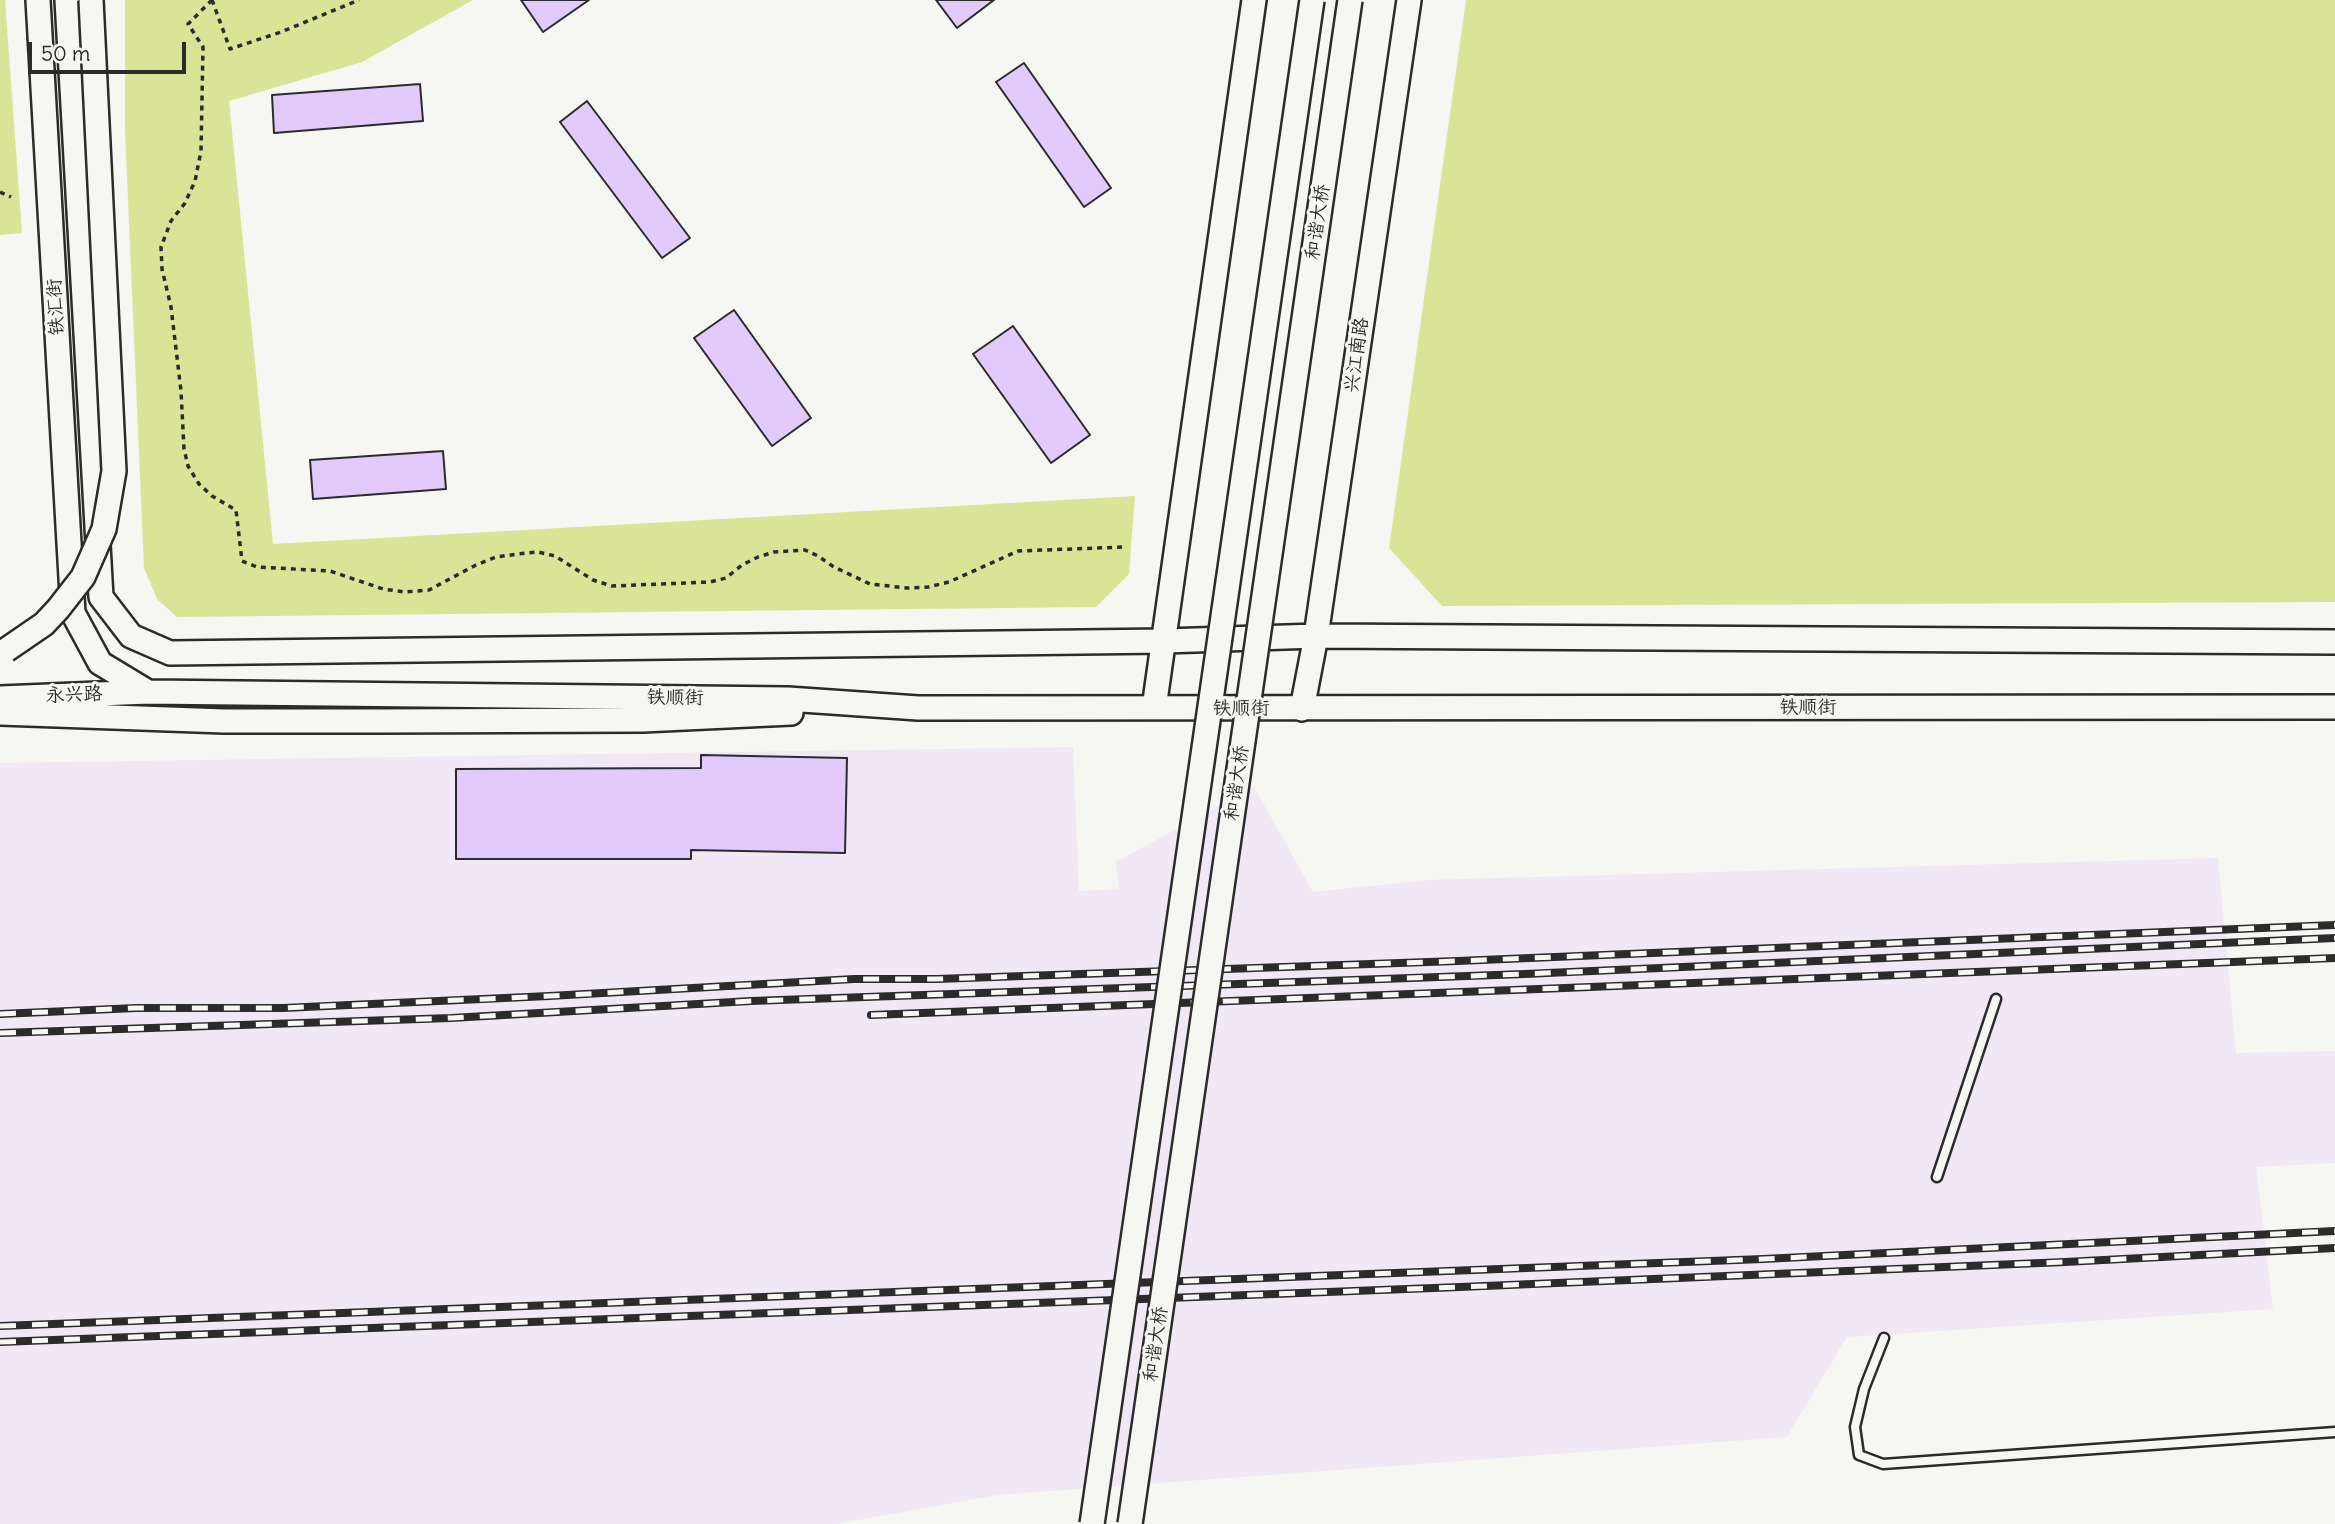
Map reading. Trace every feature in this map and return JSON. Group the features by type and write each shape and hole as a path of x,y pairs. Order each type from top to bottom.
{"main road":[{"name":"铁汇街","path":"38,0 74,613 100,663 148,692"},
{"name":"铁汇街","path":"67,0 101,597 131,636 170,653 1165,640"},
{"path":"0,653 44,624 83,577 104,529 110,502 114,471 92,0"},
{"path":"1154,708 1254,0"},
{"name":"和谐大桥","path":"1092,1524 1312,0"},
{"name":"和谐大桥","path":"1130,1524 1350,0"},
{"name":"兴江南路","path":"1302,709 1316,636 1409,0"},
{"path":"1165,640 1316,636 2335,642"},
{"name":"永兴路","path":"0,698 148,692"},
{"name":"铁顺街","path":"148,692 788,699 918,708 2335,707"},
{"path":"0,713 224,721 643,720 918,708"}],"lane":[{"path":"1937,1177 1996,999"},
{"path":"1884,1338 1864,1389 1855,1427 1859,1455 1883,1464 2335,1432"}],"path":[{"path":"359,0 281,32 230,49 212,0 188,24 203,47 201,151 195,181 185,203 171,221 161,247 162,269 172,307 184,449 188,466 199,484 212,496 236,510 242,561 257,567 330,571 383,589 405,592 429,590 476,565 496,557 518,554 538,552 555,556 593,580 611,586 710,582 726,578 758,557 774,552 805,550 870,584 907,588 949,582 1018,551 1125,547"},
{"path":"0,192 11,197"}],"shaded area":[{"path":"1073,747 1079,891 1119,889 1116,862 1254,787 1313,892 1427,880 2218,858 2236,1053 2335,1051 2335,1163 2256,1167 2273,1309 1847,1337 1787,1437 997,1495 836,1524 0,1524 0,763"}],"green space":[{"path":"0,0 5,0 22,233 0,235"},
{"path":"125,0 473,0 362,62 229,101 273,544 1135,496 1129,574 1096,607 177,617 157,599 144,568 125,130"},
{"path":"1466,0 2335,0 2335,602 1442,606 1389,548"}],"building":[{"path":"521,0 589,0 543,32"},
{"path":"936,0 994,0 957,28"},
{"path":"1024,63 1111,188 1084,207 996,82"},
{"path":"420,84 423,121 274,133 272,95"},
{"path":"587,101 690,238 662,258 560,122"},
{"path":"734,310 811,418 772,446 694,338"},
{"path":"1013,326 1090,435 1051,463 973,354"},
{"path":"443,451 446,489 313,499 310,460"},
{"path":"701,755 847,758 845,853 691,850 691,859 456,859 456,769 701,768"}],"railway":[{"path":"0,1014 136,1008 283,1008 854,979 937,979 1457,961 2335,925"},
{"path":"0,1033 451,1018 751,1001 1525,974 2335,938"},
{"path":"871,1015 2335,958"},
{"path":"0,1326 1763,1259 2335,1231"},
{"path":"0,1342 1460,1287 2335,1248"}]}
